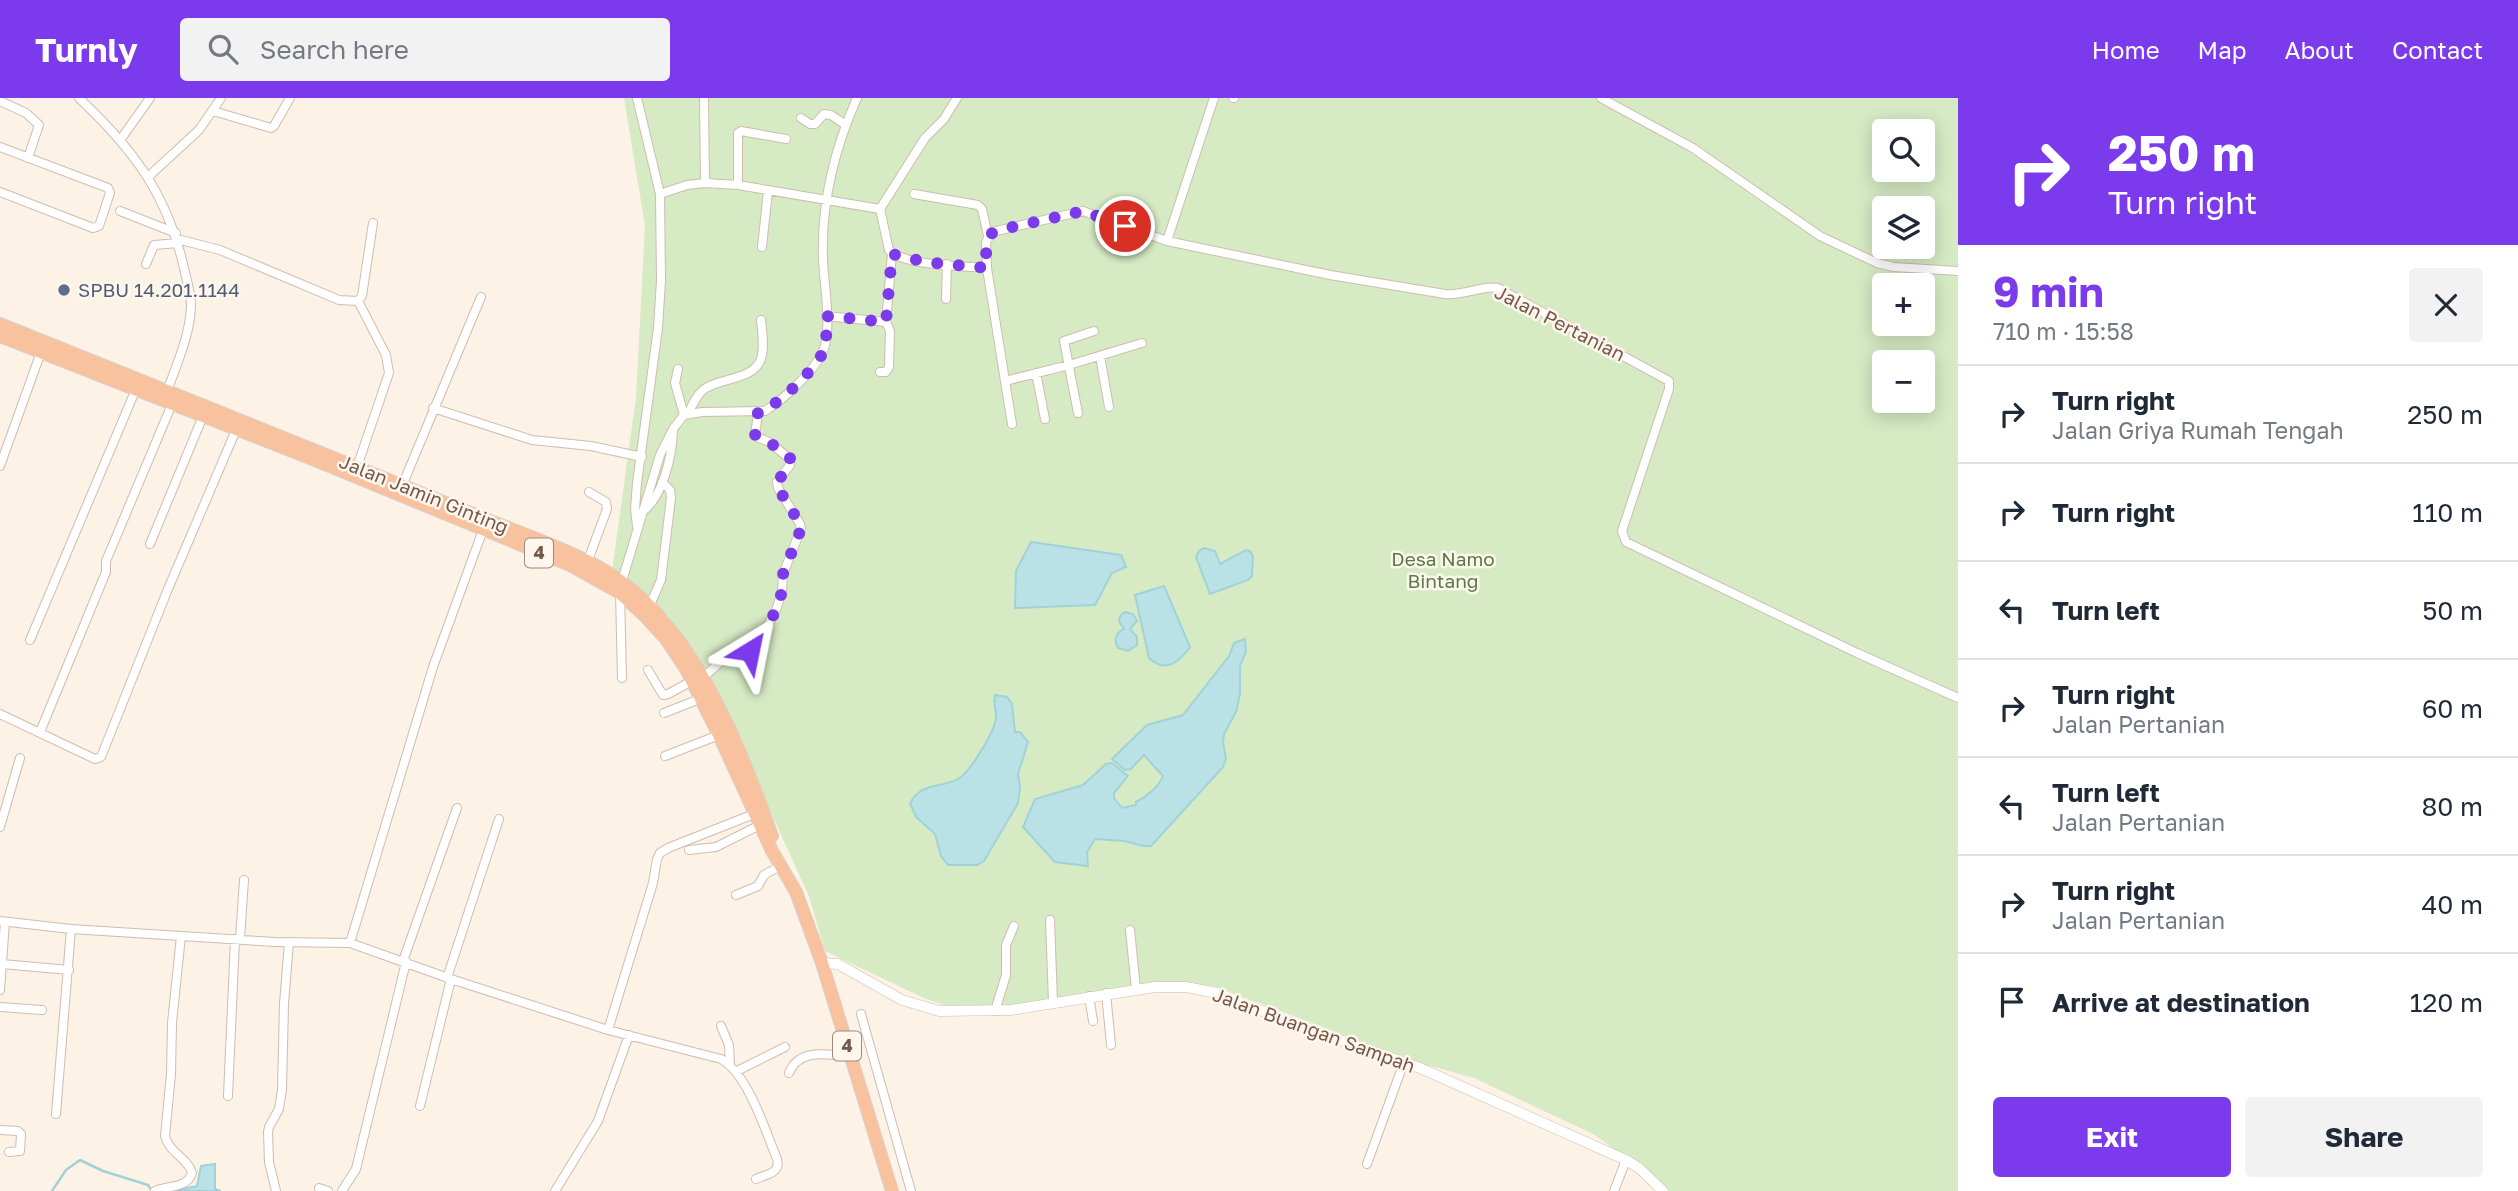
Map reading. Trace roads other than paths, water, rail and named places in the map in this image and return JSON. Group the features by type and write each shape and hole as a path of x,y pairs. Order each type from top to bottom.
{"highway":[{"name":"Jalan Jamin Ginting","path":"0,324 170,397 402,486 621,587 697,678 702,698 719,735 796,892 822,963 892,1191"},
{"name":"Jalan Jamin Ginting","path":"0,335 136,389 170,397 203,416 236,430 587,563 650,606 672,630 728,729 760,820"}],"street":[{"path":"40,733 106,572 106,561 170,397 187,337 190,314 190,293 177,238 163,202 121,139 79,98"},
{"path":"121,139 150,98"},
{"path":"148,177 199,130 221,98"},
{"path":"213,111 271,128 290,98"},
{"path":"637,98 660,194 660,298 635,509 637,529"},
{"path":"704,98 705,183"},
{"path":"686,414 710,411 758,412 771,407 814,367 825,345 822,256 825,200 832,166 857,98"},
{"path":"880,372 886,372 889,367 890,331 886,322 892,254 887,245 880,209 925,138 949,113 957,98"},
{"path":"1167,240 1214,98"},
{"path":"1601,98 1693,148 1819,236 1877,263 1958,271"},
{"path":"0,101 26,113 39,125 28,158"},
{"path":"801,118 815,124 824,114 831,115 846,125"},
{"path":"738,185 738,132 786,139"},
{"path":"0,147 109,189 110,195 99,226 91,228 0,192"},
{"path":"660,194 705,183 738,185 880,209"},
{"path":"762,247 768,191"},
{"path":"914,194 978,205 982,209 988,236 987,268 1012,424"},
{"path":"120,211 177,238 220,250 339,300 358,301"},
{"name":"Jalan Pertanian","path":"988,236 1001,229 1083,211 1167,240 1330,275 1445,295 1496,287 1669,381 1622,531 1626,542 1857,653 1958,698"},
{"path":"358,301 362,296 373,223"},
{"path":"146,264 154,245 177,238"},
{"path":"892,254 987,268"},
{"path":"946,299 947,264"},
{"path":"402,486 481,297"},
{"path":"357,467 389,373 386,355 358,301"},
{"path":"826,316 886,322"},
{"path":"622,678 621,587 660,455 673,429 704,389 749,372 758,365 763,349 761,320"},
{"path":"1077,413 1064,340 1094,331"},
{"path":"1005,381 1142,343"},
{"path":"0,466 41,352"},
{"path":"1100,356 1109,407"},
{"path":"678,369 675,383 686,414"},
{"path":"1036,373 1045,419"},
{"path":"30,640 136,389"},
{"path":"433,408 531,440 591,446 642,457"},
{"path":"648,670 663,695 668,694 697,678 728,655 750,651 757,645 776,610 782,592 783,574 801,529 777,482 790,465 790,458 769,442 755,436 758,412"},
{"path":"150,544 203,416"},
{"path":"643,511 657,498 673,443 673,429"},
{"path":"0,714 95,758 103,756 168,589 236,430"},
{"path":"650,606 661,580 671,498 670,490 662,482"},
{"path":"587,563 607,509 606,502 589,492"},
{"path":"350,943 433,667 485,525"},
{"path":"664,713 702,698"},
{"path":"665,755 719,735"},
{"path":"0,827 20,758"},
{"path":"342,1191 356,1169 405,961 457,808"},
{"path":"420,1106 449,979 499,819"},
{"path":"689,850 716,847 760,820"},
{"path":"608,1030 653,883 658,856 667,848 760,820"},
{"path":"736,895 758,886 764,875 780,862"},
{"path":"228,1096 237,939 244,880"},
{"path":"1050,920 1053,1002"},
{"path":"0,990 3,921 71,929 289,943 350,943 449,979 608,1030 721,1059 733,1068 743,1082 778,1163 776,1170 756,1179"},
{"path":"995,1011 1006,975 1006,945 1014,926"},
{"path":"55,1114 71,929"},
{"path":"1130,930 1136,989"},
{"path":"156,1191 183,1184 190,1179 192,1173 189,1166 167,1145 165,1136 181,936"},
{"path":"275,1191 269,1162 268,1132 279,1109 282,1090 289,943"},
{"name":"Jalan Buangan Sampah","path":"822,963 838,964 916,1006 939,1011 995,1011 1136,989 1186,987 1217,993 1303,1027 1404,1062 1626,1160 1639,1168 1663,1191"},
{"path":"2,964 69,970"},
{"path":"1107,993 1111,1045"},
{"path":"1089,996 1093,1021"},
{"path":"0,1007 42,1010"},
{"path":"860,1014 891,1130 911,1191"},
{"path":"721,1026 729,1045 733,1068"},
{"path":"555,1191 598,1121 629,1035"},
{"path":"733,1068 785,1047"},
{"path":"789,1073 793,1064 804,1056 817,1054 850,1057"},
{"path":"1367,1164 1404,1062"},
{"path":"0,1130 21,1134 19,1151 9,1152"},
{"path":"875,1135 891,1130"},
{"path":"1614,1191 1626,1160"}],"water":[{"path":"1031,542 1121,555 1126,567 1112,573 1095,605 1015,608 1016,571"},
{"path":"1204,548 1215,551 1220,564 1246,550 1250,551 1253,557 1252,576 1248,580 1210,594 1196,557"},
{"path":"1164,586 1190,647 1181,658 1171,664 1161,665 1149,658 1135,595"},
{"path":"1125,612 1133,614 1137,621 1130,629 1137,637 1137,645 1128,651 1118,648 1116,642 1117,635 1124,629 1119,621"},
{"path":"1245,639 1246,651 1240,666 1240,694 1236,712 1224,734 1226,758 1223,767 1151,846 1095,839 1087,852 1088,866 1055,862 1023,827 1035,799 1083,785 1106,764 1112,763 1128,776 1114,793 1114,798 1122,808 1136,805 1136,802 1155,788 1163,776 1144,755 1131,769 1125,770 1112,759 1147,725 1183,715 1229,656 1234,643"},
{"path":"995,695 1007,697 1012,704 1015,732 1020,732 1028,742 1018,774 1018,803 984,861 977,865 948,865 941,856 935,834 916,817 910,803 921,791 955,781 971,766 995,722"},
{"path":"215,1164 215,1189 221,1191 176,1191 197,1186 201,1166"}],"waterway":[{"path":"52,1191 66,1170 80,1160 103,1171 148,1185 152,1191"}],"place":[{"name":"SPBU 14.201.1144","path":"64,290"}],"park label":[{"name":"Desa Namo Bintang","path":"1443,570"}]}
